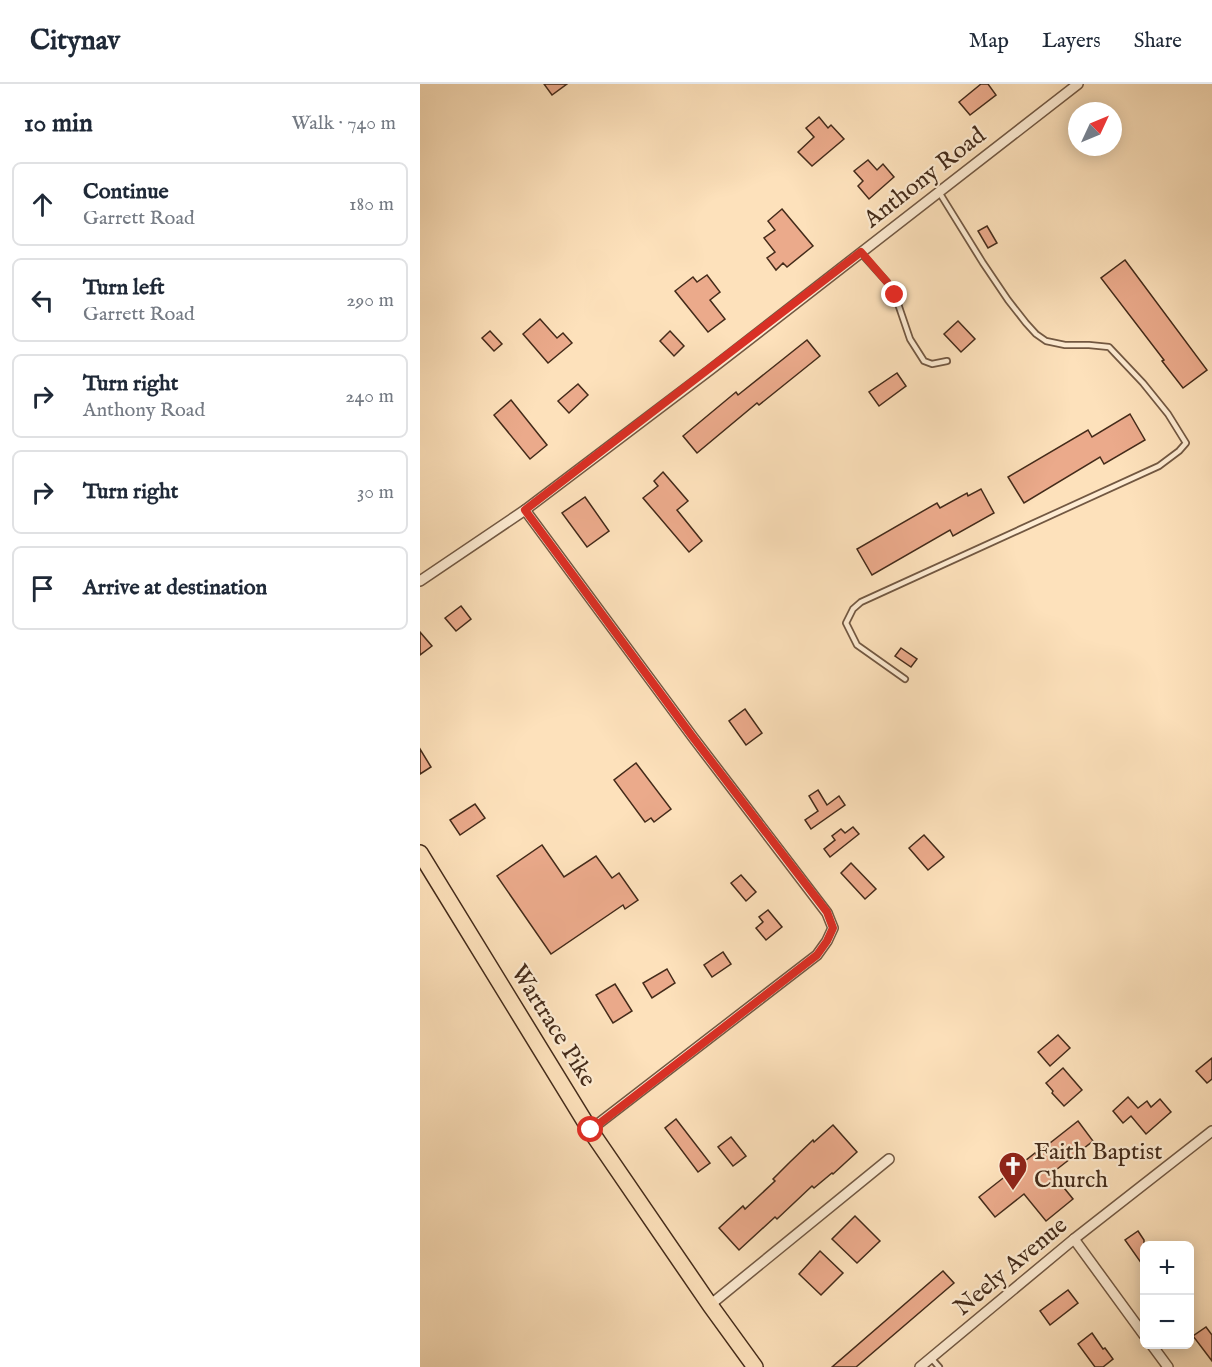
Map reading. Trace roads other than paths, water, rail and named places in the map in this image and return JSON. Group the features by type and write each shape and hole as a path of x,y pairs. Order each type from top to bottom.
{"main road":[{"name":"Wartrace Pike","path":"420,853 591,1130 755,1367"}],"street":[{"name":"Anthony Road","path":"420,581 525,510 1078,84"},
{"path":"525,510 692,736 827,912 833,928 817,955 591,1130"},
{"name":"Neely Avenue","path":"920,1367 1074,1239 1212,1131"},
{"path":"710,1305 889,1159"},
{"path":"1074,1239 1140,1330"},
{"path":"1155,1349 1168,1367"}],"lane":[{"path":"905,679 857,645 846,623 853,609 861,602 1160,466 1186,443 1168,414 1123,360 1109,347 1065,345 1046,341 1036,334 1008,300 939,192"},
{"path":"861,252 895,295 910,339 924,361 932,364 947,362"},
{"path":"931,1358 939,1367"}],"place":[{"name":"Faith Baptist Church","path":"1013,1192"}]}
